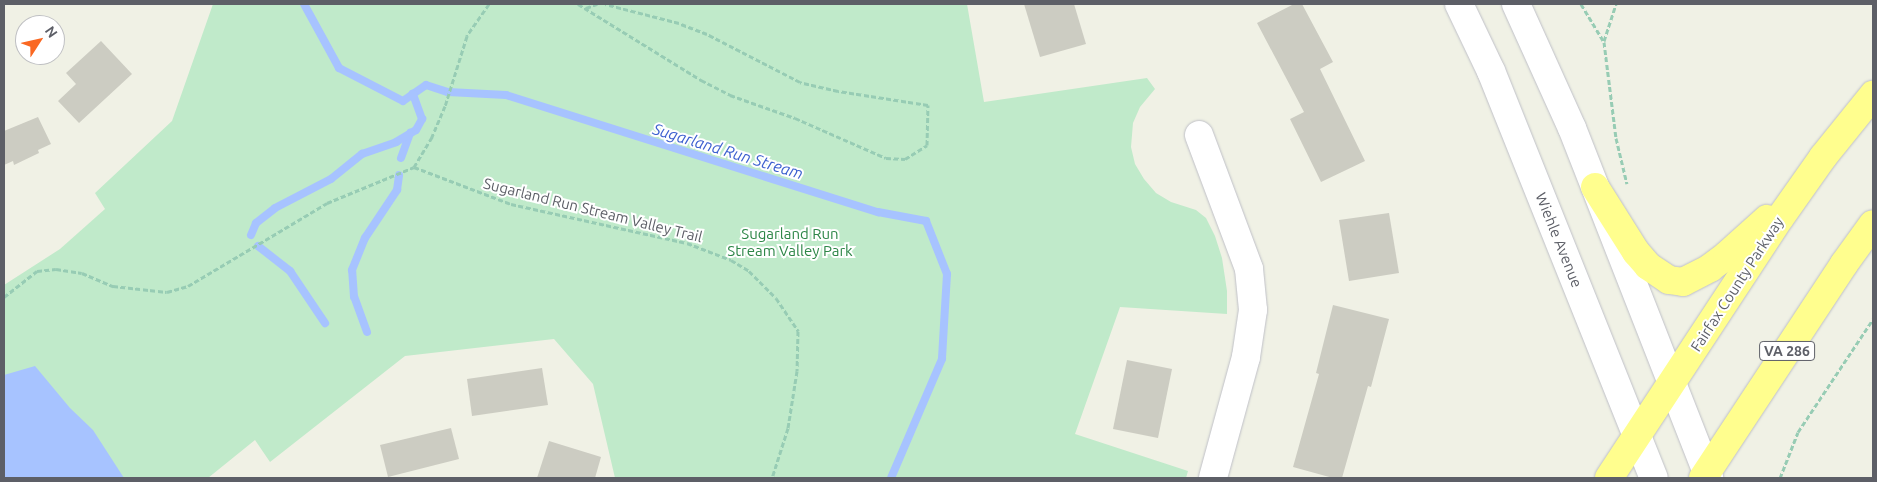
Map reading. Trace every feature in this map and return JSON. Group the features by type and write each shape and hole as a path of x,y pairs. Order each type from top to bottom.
{"highway":[{"name":"Fairfax County Parkway","path":"1609,478 1804,183 1873,94"},
{"path":"1595,187 1636,252 1648,266 1669,280 1683,282 1728,256 1804,183"},
{"name":"VA 286","path":"1706,476 1844,264 1873,224"}],"main road":[{"name":"Wiehle Avenue","path":"1459,4 1491,71 1654,478"},
{"path":"1516,4 1572,128 1706,476"},
{"path":"1199,135 1249,269 1252,310 1246,357 1213,478"}],"path":[{"path":"4,297 37,271 56,269 82,274 113,286 167,292 188,286 327,203 414,167 432,137 445,106 467,36 489,4"},
{"path":"578,4 701,80 730,95 795,118 886,158 905,159 927,144 928,105 838,91 800,82 707,34 605,4"},
{"path":"585,8 597,4"},
{"path":"1581,4 1604,42 1616,138 1628,189"},
{"path":"1604,42 1616,4"},
{"name":"Sugarland Run Stream Valley Trail","path":"414,167 511,204 687,243 731,260 749,271 776,298 798,331 797,371 788,428 772,478"},
{"path":"1780,478 1798,432 1873,319"}],"green space":[{"name":"Sugarland Run Stream Valley Park","path":"213,4 967,4 984,102 1147,78 1155,89 1140,107 1133,123 1131,147 1135,164 1144,179 1156,193 1171,202 1196,210 1206,218 1215,236 1222,258 1227,291 1227,314 1120,307 1075,434 1188,471 1186,478 615,478 593,384 554,339 405,356 270,462 255,440 208,478 4,478 4,285 60,249 105,209 95,193 172,121"}],"water":[{"path":"35,366 70,408 93,430 124,478 4,478 4,375"}],"building":[{"path":"1024,4 1074,4 1086,44 1040,57"},
{"path":"1294,4 1302,4 1333,62 1320,69 1365,161 1321,182 1290,119 1304,112 1257,23"},
{"path":"101,41 132,74 79,123 58,101 76,84 66,73"},
{"path":"38,117 51,144 38,150 39,153 14,165 13,161 4,165 4,131"},
{"path":"1389,213 1399,273 1349,281 1339,220"},
{"path":"1333,305 1389,319 1371,387 1368,386 1342,478 1333,478 1293,467 1319,374 1316,373"},
{"path":"1127,360 1172,369 1158,438 1113,429"},
{"path":"542,368 548,405 472,416 467,379"},
{"path":"451,428 459,459 388,477 380,445"},
{"path":"549,441 601,457 595,478 537,478"}],"waterway":[{"name":"Sugarland Run Stream","path":"304,4 339,68 403,101 426,85 448,92 506,95 878,212 926,221 947,274 942,359 891,478"},
{"path":"251,235 256,223 275,208 331,179 362,154 396,142 416,130 422,119 413,94"},
{"path":"401,158 410,133"},
{"path":"367,332 354,297 352,270 365,238 397,190 399,175"},
{"path":"258,246 290,271 325,323"}]}
